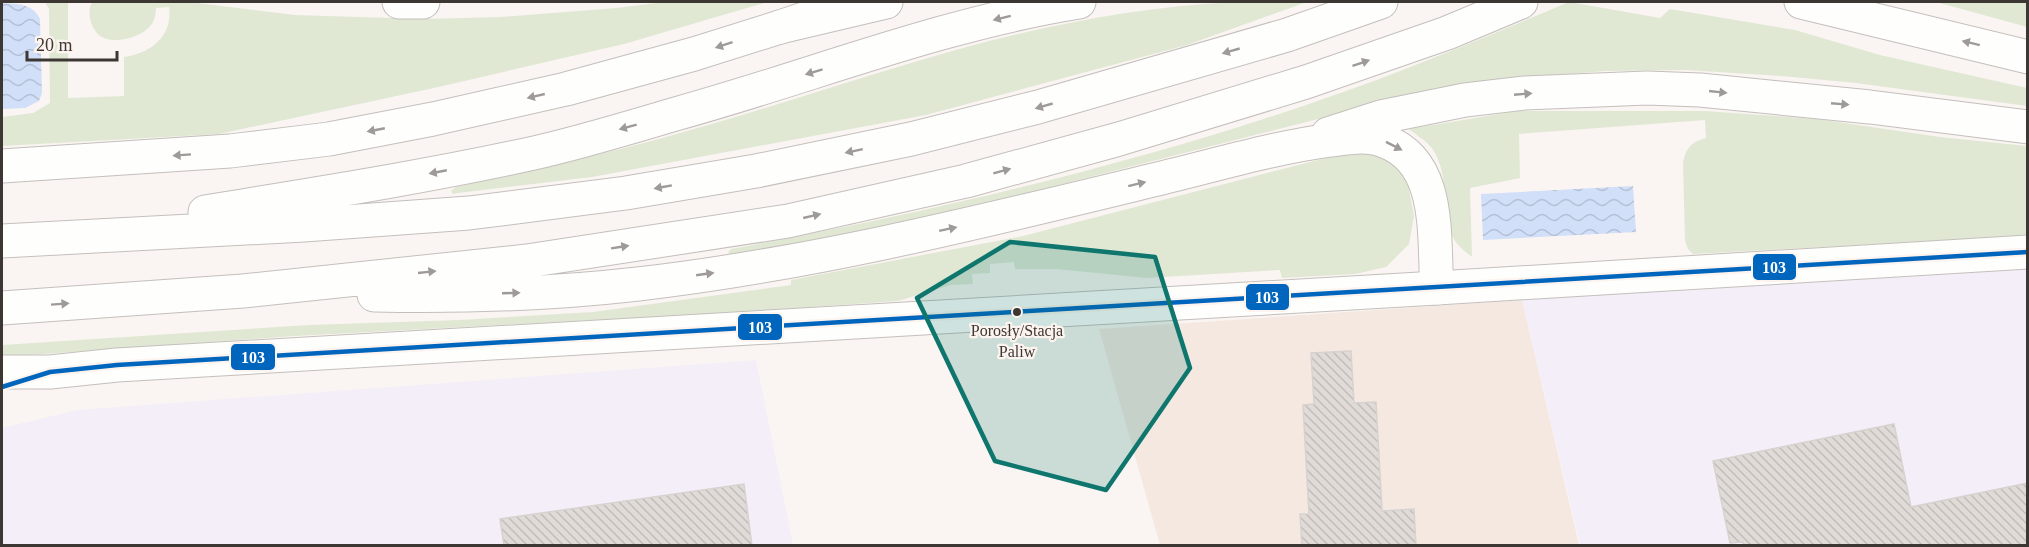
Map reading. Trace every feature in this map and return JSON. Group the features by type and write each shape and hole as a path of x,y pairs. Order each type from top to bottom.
{"main road":[{"path":"399,2 423,2"},
{"path":"2,166 230,151 329,139 433,119 566,89 694,54 854,2"},
{"path":"780,27 886,2"},
{"path":"56,237 404,179 536,153 680,113 936,34 1047,7 1080,2"},
{"path":"2,241 304,225 469,213 626,193 756,171 911,139 1038,107 1287,35 1381,2"},
{"path":"2,308 243,291 527,261 788,221 955,183 1119,139 1306,82 1448,33 1521,2"},
{"path":"1800,2 2028,57"},
{"path":"243,291 425,296 544,292 638,284 787,261 925,234 1296,145 1381,117 1465,100 1525,93 1647,88 1700,90 1870,107 2028,127"},
{"path":"1296,145 1361,137 1383,140 1406,152 1423,174 1432,204 1437,288"},
{"path":"2,372 50,372 117,365 2028,252"},
{"path":"2,387 50,372"}],"highlighted area":[{"path":"1010,242 1155,257 1190,368 1106,490 995,461 917,298"}],"shaded area":[{"path":"2027,268 2027,545 1580,545 1522,300"},
{"path":"1522,300 1579,545 1160,545 1099,329"},
{"path":"756,360 793,545 2,545 2,428 78,410"}],"green space":[{"path":"45,2 68,2 68,98 124,96 124,57 143,52 151,47 164,35 167,26 169,7 156,8 153,22 144,31 131,38 110,40 96,32 93,27 90,16 92,2 189,2 295,15 422,19 501,17 665,2 767,2 624,44 219,134 2,146 2,117 33,113 50,103 49,9"},
{"path":"1236,2 1307,2 1187,45 926,115 592,177 453,194 451,191 456,187 609,152 691,130 951,51 1031,31 1154,9"},
{"path":"1569,2 1660,18 1670,9 1795,30 1880,55 2027,88 2027,106 1856,83 1687,70 1604,71 1529,78 1334,115 940,215 734,255 728,253 731,249 882,219 1033,184 1182,144 1359,86"},
{"path":"1936,2 2027,2 2027,27"},
{"path":"1517,111 1705,111 1817,119 1940,137 2027,146 2027,236 1693,254 1685,241 1683,163 1690,146 1706,138 1705,120 1519,134 1520,178 1470,188 1472,257 1455,241 1450,230 1444,182 1437,158 1429,144 1409,129"},
{"path":"1368,151 1388,159 1400,171 1408,184 1414,216 1409,244 1386,267 1355,274 1282,278 1280,270 1147,278 1057,269 1015,269 1014,262 990,264 990,273 972,274 973,284 951,285 898,301 726,313 295,336 2,357 2,345 309,325 459,320 593,312 791,285 791,280 1023,236 1349,152"}],"water":[{"path":"2,3 29,7 40,19 42,93 39,101 25,108 2,109"},
{"path":"1633,186 1636,232 1483,240 1481,194"}],"building":[{"path":"1351,351 1354,403 1376,402 1382,511 1414,509 1416,546 1302,546 1300,514 1309,514 1303,405 1314,404 1311,353"},
{"path":"1894,424 1911,507 2028,483 2028,546 1743,546 1743,542 1730,543 1713,461"},
{"path":"744,484 752,546 504,546 500,519"}],"transit line":[{"name":"103","path":"2,387 50,372 117,365 2028,252"}],"place":[{"name":"Porosły/Stacja Paliw","path":"1017,312"}]}
